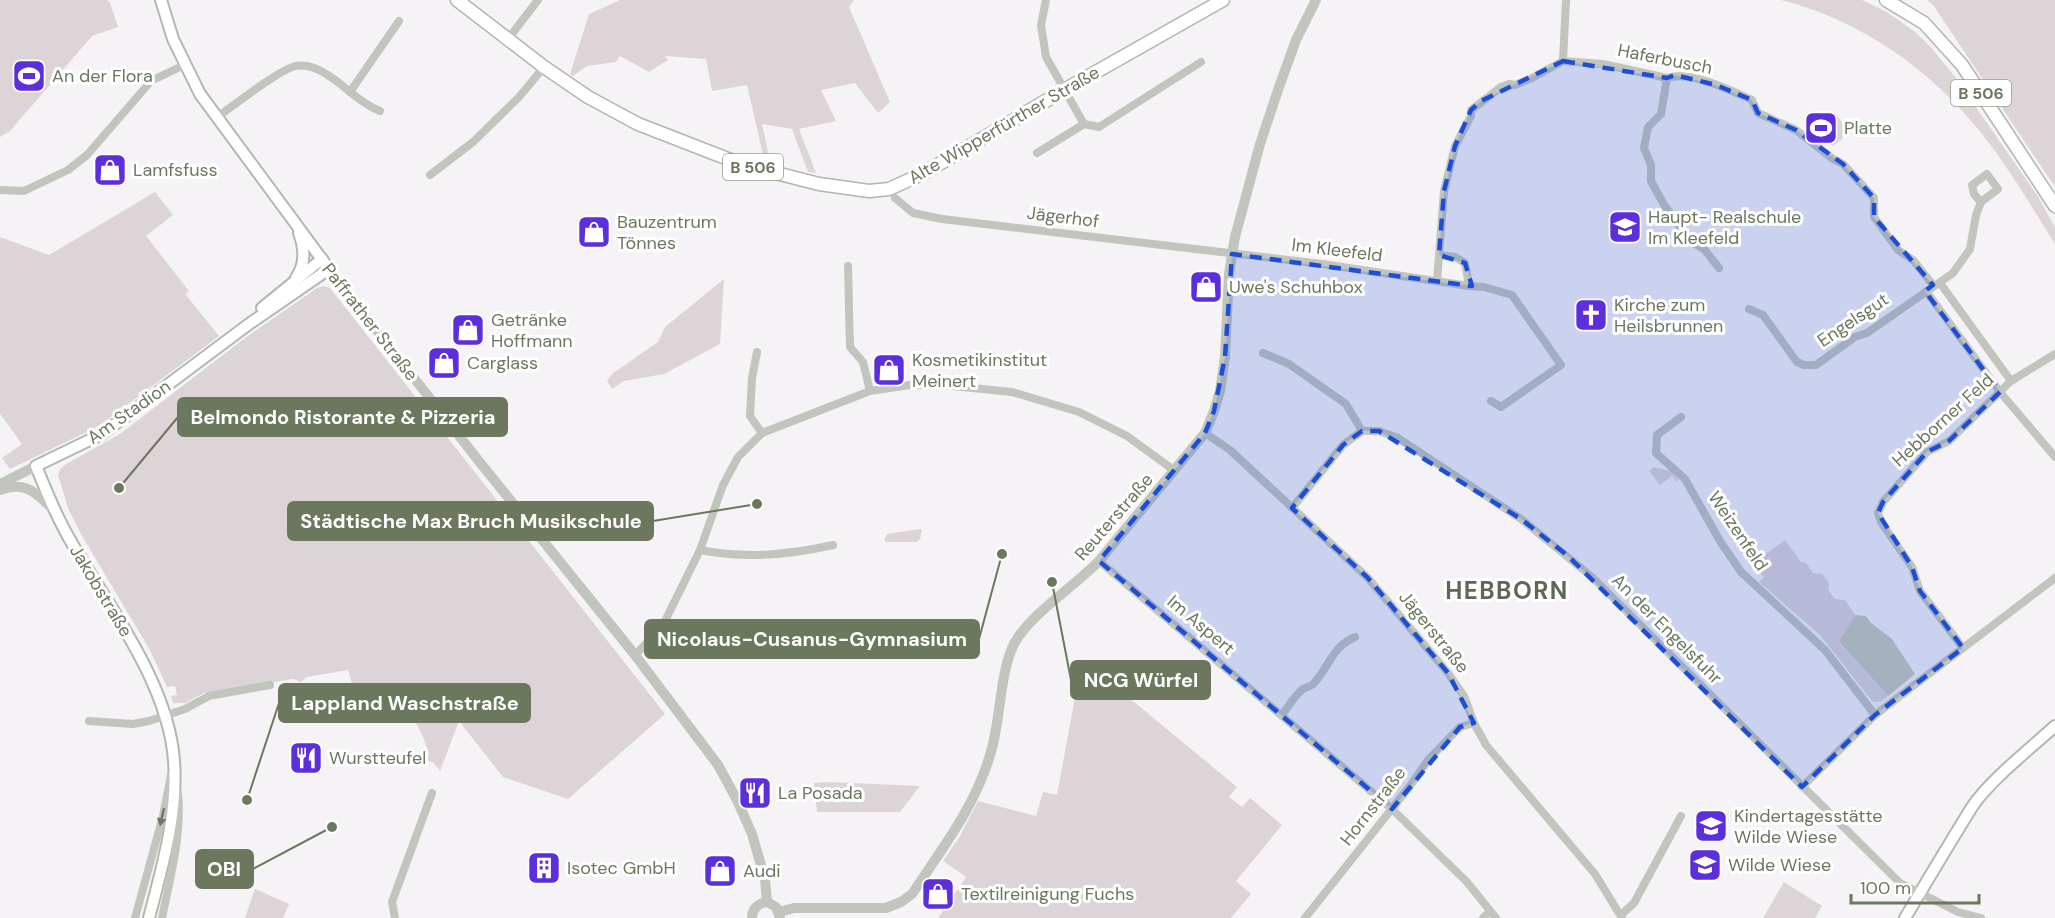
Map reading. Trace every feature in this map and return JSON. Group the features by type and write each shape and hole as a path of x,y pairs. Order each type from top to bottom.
{"main road":[{"name":"Paffrather Straße","path":"161,0 173,39 200,94 329,269"},
{"name":"Alte Wipperfürther Straße","path":"457,0 544,67 588,97 638,124 741,164 796,179 869,191 889,189 924,173 1065,89 1223,0"},
{"name":"B 506","path":"1886,0 1924,23 1962,65 2055,206"},
{"path":"293,283 302,270 304,259 301,240 295,225"},
{"name":"Am Stadion","path":"249,324 261,308 322,259"},
{"name":"Am Stadion","path":"36,466 102,434 249,324 329,269"},
{"name":"Jakobstraße","path":"36,466 54,510 143,663 164,716 174,760"},
{"path":"1905,918 1972,808 1992,784 2055,726"},
{"path":"149,918 173,813 174,760"}],"street":[{"path":"508,39 538,0"},
{"path":"1046,0 1041,25 1046,57 1084,124"},
{"name":"Reuterstraße","path":"780,915 794,909 872,913 901,902 912,894 968,809 981,782 991,753 1005,675 1013,645 1032,621 1099,561 1204,433 1220,391 1225,357 1232,254 1260,144 1296,40 1316,0"},
{"path":"1437,280 1444,191 1455,146 1472,116 1472,110 1501,87 1509,84 1515,85 1563,62 1566,0"},
{"path":"350,92 399,21"},
{"path":"1037,153 1084,124 1099,127 1201,62"},
{"name":"Haferbusch","path":"1563,62 1603,64 1667,78 1675,75 1690,77 1752,100 1758,113 1796,130 1833,159 1843,164 1874,198 1874,217 1898,250 1913,260 1933,286"},
{"path":"0,189 24,191 68,170 87,154 151,81 184,65"},
{"path":"217,117 287,69 295,66 311,66 327,74 369,107 380,111"},
{"path":"430,174 473,142 519,97 544,67"},
{"path":"1667,78 1661,114 1648,127 1644,148 1650,165 1652,181 1663,203 1690,241 1704,249 1719,268"},
{"name":"Jägerhof","path":"895,198 913,213 924,216 1232,254"},
{"name":"Engelsgut","path":"1749,309 1763,315 1797,362 1804,365 1816,365 1855,338 1867,333 1953,273 1970,249 1976,215 1981,202"},
{"name":"Im Kleefeld","path":"1232,254 1437,280 1484,287 1512,295 1561,365 1501,407 1491,400"},
{"path":"1439,255 1455,257 1465,263 1469,286"},
{"path":"848,266 850,347 863,362 870,391"},
{"name":"Paffrather Straße","path":"329,269 462,440 635,655 723,773 752,834 765,879 767,902"},
{"path":"1933,286 2011,381"},
{"path":"1933,286 2000,392 2055,457"},
{"path":"757,352 752,378 750,416 762,433"},
{"path":"1263,353 1289,364 1346,404 1362,431 1342,445 1292,508"},
{"name":"Hebborner Feld","path":"1962,648 1920,591 1912,567 1881,522 1878,513 1883,502 1928,452 1949,441 2011,381 2055,354"},
{"path":"635,655 662,627 700,550 723,485 738,458 762,433 870,391 910,386 953,386 1012,392 1079,412 1127,436 1174,471"},
{"name":"Weizenfeld","path":"1681,417 1657,435 1656,453 1685,479 1720,541 1741,572 1825,650 1875,716"},
{"name":"An der Engelsfuhr","path":"1362,431 1379,431 1398,438 1521,519 1600,585 1900,883 1958,912 1981,918"},
{"name":"Jägerstraße","path":"1204,433 1230,450 1368,578 1448,673 1464,696 1474,723 1486,745 1594,874 1621,917 1635,903 1681,816"},
{"name":"Am Stadion","path":"0,484 36,466"},
{"path":"0,490 15,486 25,487 34,491 54,510"},
{"path":"700,550 727,555 754,556 833,545"},
{"name":"Im Aspert","path":"1099,561 1392,809 1467,882 1493,914"},
{"path":"1802,787 1875,716 1924,676 2055,578"},
{"path":"1282,715 1304,689 1313,686 1327,662 1343,642 1355,637"},
{"path":"89,721 133,724 185,709 209,696 270,685"},
{"name":"Hornstraße","path":"1305,918 1428,760 1460,727 1474,723"},
{"name":"Jakobstraße","path":"135,918 163,816 174,760"},
{"name":"Jakobstraße","path":"162,918 179,813 174,760"},
{"path":"395,918 392,902 432,793"},
{"path":"752,918 755,908 767,902 776,907 780,915"},
{"path":"1483,918 1493,914"}],"highlighted area":[{"path":"1563,61 1667,78 1675,75 1716,85 1752,100 1758,113 1796,130 1843,164 1874,198 1874,217 1933,285 1925,291 2000,392 1949,441 1927,452 1883,502 1878,513 1912,567 1920,591 1963,648 1875,715 1802,787 1568,556 1521,519 1379,431 1362,431 1343,445 1292,508 1368,578 1448,673 1474,723 1460,727 1392,809 1099,561 1205,433 1214,411 1225,357 1232,254 1472,286 1465,263 1439,255 1444,191 1455,146 1471,110 1481,101"}],"shaded area":[{"name":"An der Flora","path":"0,0 107,0 118,27 92,36 10,131 0,137"},
{"path":"620,0 854,0 849,7 890,102 878,113 855,83 821,90 836,121 799,129 816,173 808,172 792,129 762,124 770,161 764,159 747,85 712,91 706,59 665,56 668,60 649,72 620,56 616,62 587,66 573,76 570,74 589,14"},
{"path":"1781,0 1862,0 1887,12 1915,32 1929,45 1955,77 2037,195 2055,227 2055,244 1995,151 1972,122 1932,81 1886,46 1861,32 1809,8"},
{"path":"1927,0 2055,0 2055,187 1933,5"},
{"path":"1835,113 1848,130 1833,146 1813,129"},
{"path":"155,192 173,215 146,236 189,291 185,294 219,336 99,426 10,469 2,458 22,444 0,414 0,237 49,255"},
{"path":"724,279 720,344 664,374 624,381 612,389 607,381 612,374 658,342 665,327"},
{"path":"323,286 330,288 665,714 568,799 503,777 459,721 440,771 434,763 424,759 424,756 429,754 426,745 419,728 408,713 400,707 381,702 358,706 348,670 307,677 301,682 293,679 204,693 185,703 173,703 171,696 177,695 175,686 167,687 150,650 82,536 68,508 58,475 60,469 120,434 245,338"},
{"path":"1654,467 1671,471 1678,480 1677,482 1672,476 1660,485 1649,471"},
{"path":"922,530 920,539 917,542 886,542 884,540 887,534"},
{"path":"1785,540 1801,562 1806,563 1813,573 1822,574 1829,583 1828,590 1835,599 1845,600 1855,615 1839,643 1888,696 1882,701 1872,701 1820,635 1759,582 1764,577 1752,564"},
{"path":"1855,615 1866,616 1870,622 1892,639 1915,674 1888,696 1839,642"},
{"path":"1082,659 1237,787 1229,797 1242,807 1250,798 1282,825 1236,881 1251,894 1231,918 938,918 966,877 943,861 960,836 978,801 1036,816 1043,792 1057,795"},
{"path":"814,783 920,786 900,812 817,812"},
{"path":"1784,882 1822,906 1815,918 1763,918"},
{"path":"255,889 289,904 283,918 245,918"}],"place":[{"name":"An der Flora","path":"29,76"},
{"name":"Platte","path":"1821,128"},
{"name":"Lamfsfuss","path":"110,170"},
{"name":"Haupt- Realschule Im Kleefeld","path":"1625,227"},
{"name":"Bauzentrum Tönnes","path":"594,232"},
{"name":"Uwe's Schuhbox","path":"1206,287"},
{"name":"Kirche zum Heilsbrunnen","path":"1591,315"},
{"name":"Getränke Hoffmann","path":"468,330"},
{"name":"Carglass","path":"444,363"},
{"name":"Kosmetikinstitut Meinert","path":"889,370"},
{"name":"Belmondo Ristorante & Pizzeria","path":"119,488"},
{"name":"Städtische Max Bruch Musikschule","path":"757,504"},
{"name":"Nicolaus-Cusanus-Gymnasium","path":"1002,554"},
{"name":"NCG Würfel","path":"1052,582"},
{"name":"Wurstteufel","path":"306,758"},
{"name":"La Posada","path":"755,793"},
{"name":"Lappland Waschstraße","path":"247,800"},
{"name":"Kindertagesstätte Wilde Wiese","path":"1711,826"},
{"name":"OBI","path":"332,827"},
{"name":"Wilde Wiese","path":"1705,865"},
{"name":"Isotec GmbH","path":"544,868"},
{"name":"Audi","path":"720,871"},
{"name":"Textilreinigung Fuchs","path":"938,894"}],"district":[{"name":"HEBBORN","path":"1507,591"}]}
